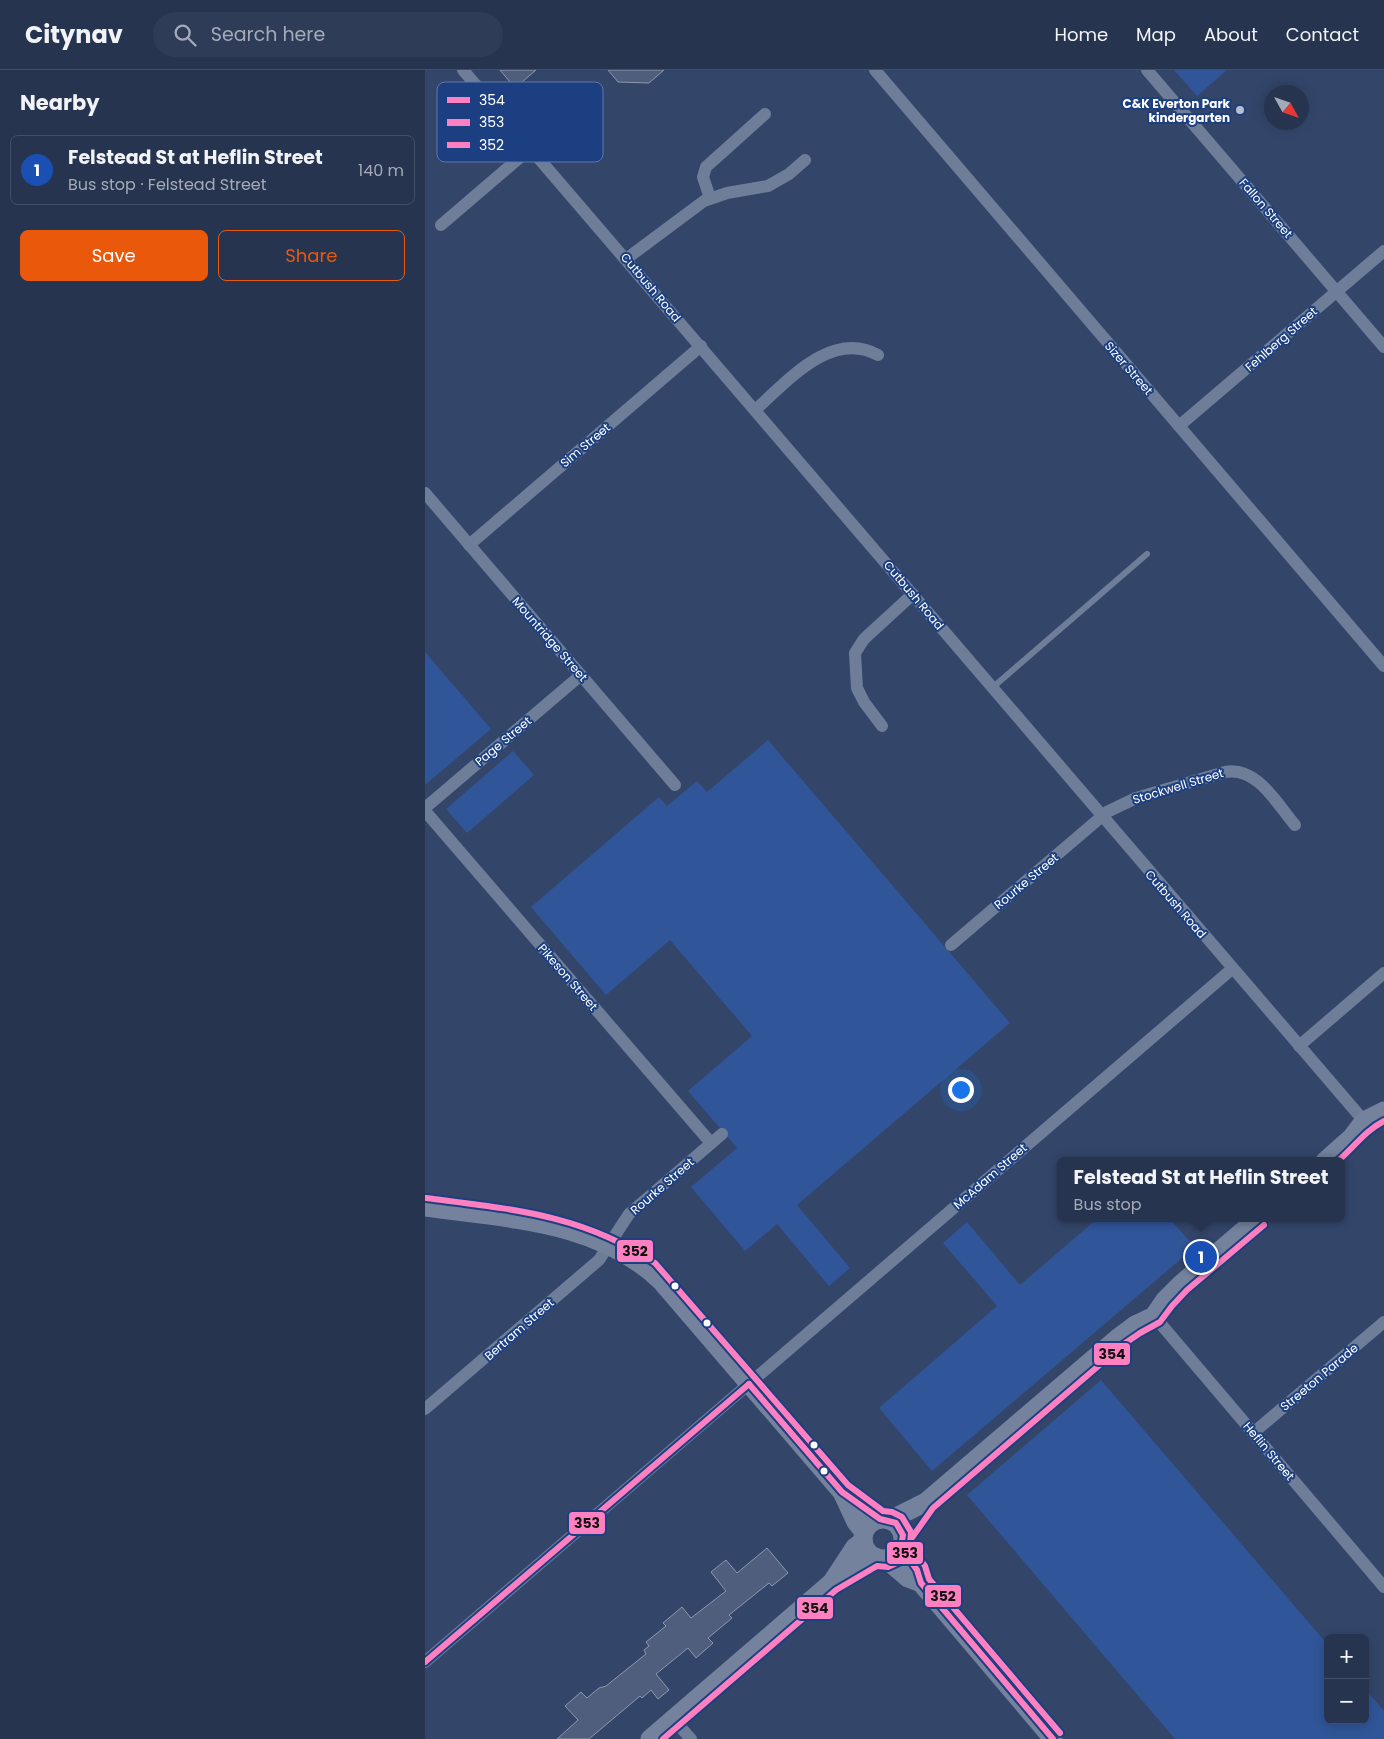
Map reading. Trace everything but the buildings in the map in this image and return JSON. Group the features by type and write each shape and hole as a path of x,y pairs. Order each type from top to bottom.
{"street":[{"name":"Cutbush Road","path":"463,70 473,82"},
{"name":"Sizer Street","path":"875,70 1384,666"},
{"name":"Fallon Street","path":"1147,70 1384,347"},
{"path":"710,198 703,177 706,167 765,114"},
{"path":"626,259 710,198 768,186 789,174 805,160"},
{"path":"441,225 515,162"},
{"name":"Cutbush Road","path":"543,162 1364,1121"},
{"name":"Fehlberg Street","path":"1179,426 1384,251"},
{"name":"Sim Street","path":"469,544 701,346"},
{"path":"755,410 808,365 824,354 857,348 878,355"},
{"name":"Mountridge Street","path":"425,493 675,785"},
{"path":"882,726 864,702 857,688 855,653 864,639 913,594"},
{"name":"Page Street","path":"425,809 581,675"},
{"name":"Stockwell Street","path":"1102,817 1116,806 1136,798 1233,770 1247,773 1257,780 1295,825"},
{"name":"Pikeson Street","path":"425,809 711,1143"},
{"name":"Rourke Street","path":"951,945 1102,817"},
{"name":"McAdam Street","path":"425,1662 1232,969"},
{"path":"1299,1046 1384,973"},
{"path":"1330,1157 1352,1138 1364,1121 1384,1111"},
{"name":"Rourke Street","path":"609,1244 629,1214 722,1134"},
{"path":"425,1207 567,1228 609,1244 639,1262 661,1281 842,1492 864,1536 867,1551 881,1558 909,1578 921,1583"},
{"path":"831,1583 873,1521 885,1519 926,1502 1119,1337 1135,1325 1154,1316 1165,1300 1181,1284 1253,1222"},
{"name":"Bertram Street","path":"425,1409 599,1260 609,1244"},
{"name":"Heflin Street","path":"1154,1316 1384,1586"},
{"name":"Streeton Parade","path":"1253,1433 1384,1322"},
{"path":"842,1492 885,1519 896,1523 921,1583 1053,1739"},
{"path":"650,1739 831,1583 881,1558 892,1557 926,1502"},
{"path":"673,1719 691,1739"}],"lane":[{"path":"992,688 1147,554"}],"shaded area":[{"path":"1174,70 1227,70 1197,96"},
{"path":"425,652 491,729 425,785"},
{"path":"768,740 1010,1023 797,1205 850,1268 829,1286 777,1224 745,1251 691,1187 737,1148 688,1091 752,1036 670,940 606,995 531,907 659,797 667,806 697,781 707,792"},
{"path":"513,751 534,775 467,833 446,809"},
{"path":"967,1222 1020,1285 1093,1222 1173,1222 1195,1247 932,1471 879,1408 997,1306 943,1243"},
{"path":"1101,1380 1324,1640 1324,1724 1369,1724 1369,1694 1384,1711 1384,1739 1175,1739 967,1495"}],"transit line":[{"name":"354","path":"1342,1157 1366,1134 1384,1121"},
{"name":"352","path":"426,1198 516,1210 545,1216 600,1234 628,1247 655,1263 848,1485 883,1511 892,1512 902,1517 911,1532 910,1545 925,1566 929,1579 1060,1733"},
{"name":"354","path":"663,1739 836,1590 877,1566 888,1567 901,1561 909,1550 911,1539 933,1508 1124,1344 1160,1322 1187,1290 1264,1225"},
{"name":"353","path":"749,1384 842,1492 880,1519 896,1523 903,1535 901,1547 917,1570 921,1583 1053,1739"},
{"name":"353","path":"425,1662 749,1384"}],"place":[{"name":"C&K Everton Park kindergarten","path":"1240,110"},
{"name":"Felstead St at Heflin Street","path":"1201,1257"}]}
